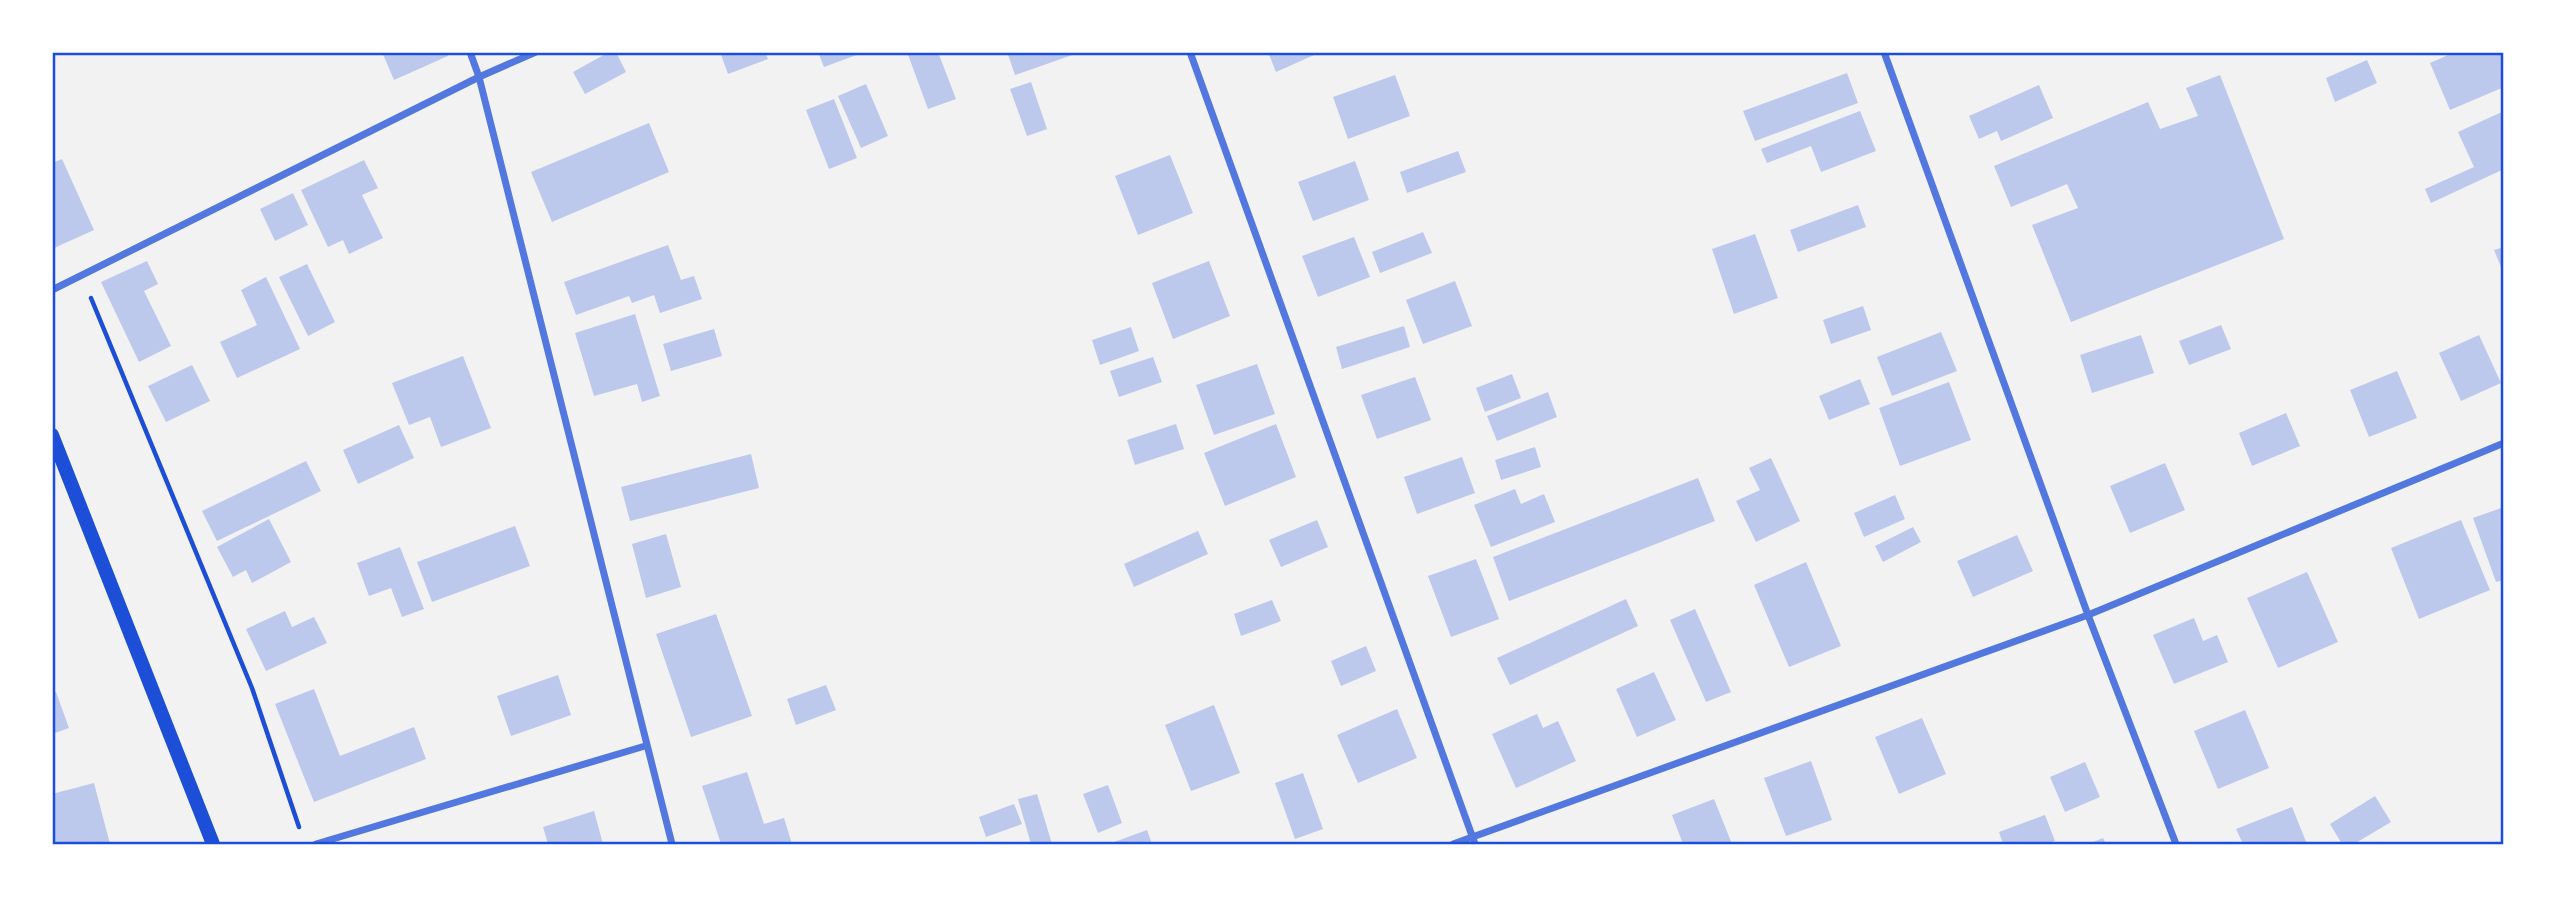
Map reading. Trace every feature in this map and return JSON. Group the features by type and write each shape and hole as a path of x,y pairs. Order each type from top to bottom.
{"main road":[{"path":"52,435 213,845"}],"street":[{"path":"470,52 480,77 645,746 672,845"},
{"path":"52,289 480,77 536,52"},
{"path":"1189,52 1474,841"},
{"path":"1884,52 2088,615 2176,845"},
{"path":"1453,845 1474,841 2088,615 2504,443"},
{"path":"316,845 645,746"}],"path":[{"path":"82,275 252,688 300,831"}],"building":[{"path":"382,52 446,52 448,56 394,80"},
{"path":"609,52 616,52 626,72 585,94 573,72"},
{"path":"720,52 765,52 768,59 728,74"},
{"path":"818,52 862,52 862,53 824,67"},
{"path":"907,52 938,52 956,99 928,109"},
{"path":"1007,52 1078,52 1078,53 1015,75"},
{"path":"1268,52 1321,52 1276,72"},
{"path":"2455,52 2502,52 2504,87 2450,110 2430,63"},
{"path":"2367,60 2377,83 2335,102 2326,78"},
{"path":"1847,73 1858,103 1755,141 1743,111"},
{"path":"1395,75 1410,116 1348,139 1333,97"},
{"path":"2220,75 2284,239 2071,322 2032,225 2078,208 2067,184 2011,207 1994,166 2148,102 2160,129 2198,116 2186,88"},
{"path":"1031,82 1047,129 1027,136 1010,89"},
{"path":"866,84 888,136 861,148 838,96"},
{"path":"2039,85 2053,118 2001,141 1997,131 1979,139 1969,116"},
{"path":"834,99 857,158 829,169 806,110"},
{"path":"1860,111 1876,151 1821,172 1811,146 1767,163 1761,149"},
{"path":"2504,111 2504,169 2431,203 2425,189 2474,167 2458,132"},
{"path":"649,123 669,172 552,222 531,172"},
{"path":"1458,151 1466,172 1407,193 1400,172"},
{"path":"1170,155 1193,213 1138,235 1115,176"},
{"path":"62,159 94,230 52,249 52,163"},
{"path":"364,160 378,188 362,195 383,238 349,254 343,240 328,247 301,190"},
{"path":"1355,161 1369,200 1313,221 1298,182"},
{"path":"293,193 308,225 275,241 260,209"},
{"path":"1858,205 1866,227 1798,252 1790,230"},
{"path":"1423,232 1432,253 1380,273 1372,252"},
{"path":"1755,234 1778,298 1734,314 1712,249"},
{"path":"1354,237 1370,277 1318,297 1302,256"},
{"path":"668,245 681,280 694,276 702,299 660,313 654,295 632,303 629,296 576,315 564,282"},
{"path":"2504,247 2504,272 2503,272 2494,250"},
{"path":"147,261 158,284 144,291 171,346 139,362 101,282"},
{"path":"1209,261 1230,316 1173,339 1152,283"},
{"path":"307,264 335,322 308,336 279,277"},
{"path":"266,277 300,349 237,378 220,342 257,325 241,290"},
{"path":"1455,281 1472,326 1423,344 1406,300"},
{"path":"1863,306 1871,330 1831,344 1823,320"},
{"path":"635,314 660,396 642,402 637,384 594,396 575,333"},
{"path":"2221,325 2231,349 2189,365 2179,341"},
{"path":"1404,326 1410,347 1342,369 1336,347"},
{"path":"1131,327 1139,351 1100,365 1092,340"},
{"path":"714,329 722,356 671,371 663,344"},
{"path":"1941,332 1957,371 1892,396 1877,357"},
{"path":"2141,335 2154,373 2092,393 2080,355"},
{"path":"2479,335 2501,383 2461,401 2439,353"},
{"path":"463,356 491,428 441,447 430,417 409,425 392,383"},
{"path":"1153,357 1162,382 1119,397 1110,371"},
{"path":"1257,364 1275,414 1214,435 1196,385"},
{"path":"192,365 210,401 166,422 148,386"},
{"path":"2397,371 2417,418 2369,437 2350,390"},
{"path":"1512,374 1521,398 1485,412 1476,388"},
{"path":"1415,377 1431,420 1377,439 1361,395"},
{"path":"1860,379 1870,404 1829,420 1819,396"},
{"path":"1949,382 1971,440 1900,466 1879,408"},
{"path":"1548,392 1557,417 1497,441 1487,416"},
{"path":"2286,413 2300,446 2252,466 2239,433"},
{"path":"1176,424 1184,449 1135,465 1127,440"},
{"path":"1276,424 1296,477 1225,506 1204,453"},
{"path":"399,425 414,458 358,484 343,450"},
{"path":"1535,447 1541,467 1501,480 1495,460"},
{"path":"751,454 759,488 630,521 621,487"},
{"path":"1462,457 1475,493 1417,514 1404,477"},
{"path":"1771,458 1800,521 1756,542 1736,501 1760,490 1749,468"},
{"path":"306,461 321,491 217,541 202,511"},
{"path":"2165,463 2185,510 2130,533 2110,486"},
{"path":"1698,478 1715,521 1509,601 1493,557"},
{"path":"1515,489 1521,504 1544,494 1555,522 1491,547 1474,505"},
{"path":"1895,495 1905,519 1864,537 1854,513"},
{"path":"2504,507 2504,580 2496,582 2473,518"},
{"path":"269,519 291,562 252,583 246,570 233,577 217,547"},
{"path":"1317,520 1328,547 1281,567 1269,540"},
{"path":"2461,520 2490,590 2419,619 2391,548"},
{"path":"515,526 530,566 432,602 417,562"},
{"path":"1913,527 1921,542 1883,562 1875,546"},
{"path":"1198,531 1208,554 1134,587 1124,564"},
{"path":"666,534 681,587 646,598 632,544"},
{"path":"2017,535 2033,571 1973,597 1957,561"},
{"path":"400,547 424,609 402,617 391,588 369,596 357,563"},
{"path":"1476,559 1499,619 1451,637 1428,576"},
{"path":"1806,562 1841,646 1789,667 1754,585"},
{"path":"2307,572 2338,642 2278,668 2247,598"},
{"path":"1626,599 1638,626 1510,685 1497,658"},
{"path":"1272,600 1281,621 1241,636 1234,614"},
{"path":"1695,609 1731,692 1706,702 1670,620"},
{"path":"285,611 292,627 314,617 327,643 266,671 246,629"},
{"path":"716,614 752,716 691,737 656,634"},
{"path":"2194,618 2203,641 2217,635 2228,662 2174,684 2153,635"},
{"path":"1366,646 1376,671 1341,686 1331,661"},
{"path":"1654,672 1676,720 1637,737 1616,689"},
{"path":"558,675 571,715 511,736 497,696"},
{"path":"826,685 836,710 796,725 787,699"},
{"path":"314,689 340,756 414,727 426,759 314,802 275,704"},
{"path":"56,692 69,728 52,734 52,693"},
{"path":"1214,705 1240,773 1191,791 1165,725"},
{"path":"1397,709 1417,758 1358,783 1337,735"},
{"path":"2245,710 2269,768 2218,789 2194,731"},
{"path":"1537,714 1543,728 1558,721 1576,761 1516,788 1492,734"},
{"path":"1922,718 1946,774 1899,794 1875,737"},
{"path":"1811,761 1832,820 1786,836 1764,778"},
{"path":"2085,762 2100,797 2065,812 2050,777"},
{"path":"747,772 764,824 784,818 792,844 721,844 702,786"},
{"path":"1303,773 1323,829 1295,839 1275,783"},
{"path":"94,783 110,844 52,844 52,794"},
{"path":"1108,785 1122,823 1098,833 1083,794"},
{"path":"1037,794 1052,844 1031,844 1018,799"},
{"path":"2375,796 2391,822 2354,844 2342,844 2330,824"},
{"path":"1714,799 1732,844 1683,844 1672,815"},
{"path":"1014,804 1022,824 986,837 979,817"},
{"path":"2292,807 2307,844 2243,844 2236,829"},
{"path":"594,811 603,844 548,844 543,827"},
{"path":"2045,815 2055,841 2045,844 2003,844 1999,832"},
{"path":"1147,830 1152,844 1109,844"},
{"path":"2103,838 2106,844 2088,844"}]}
